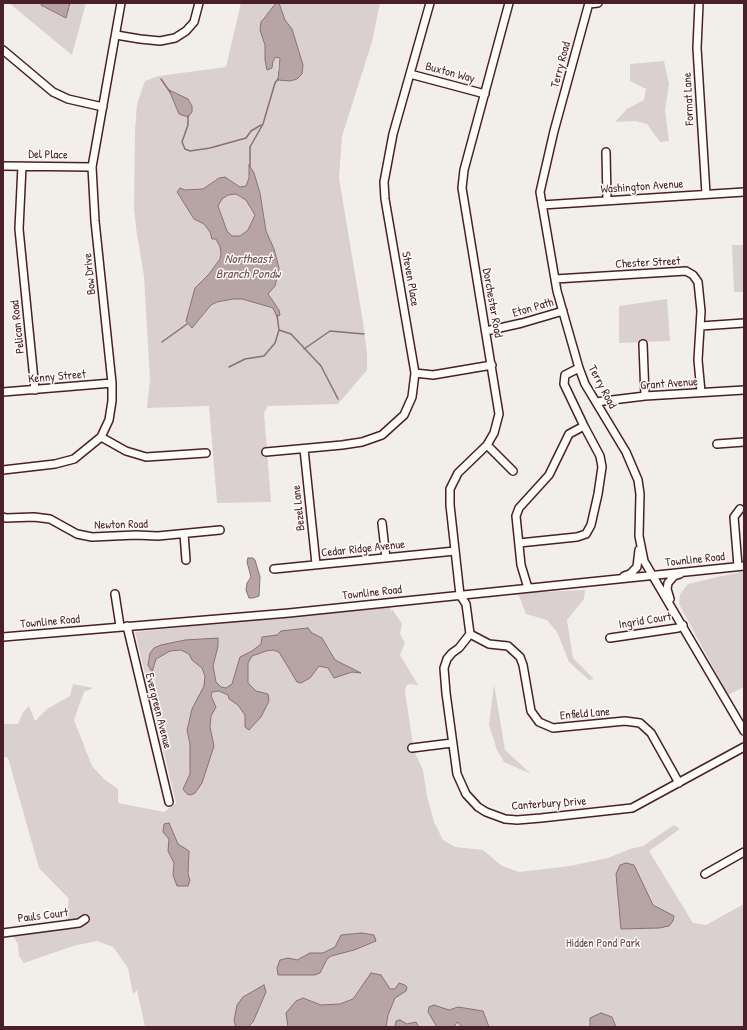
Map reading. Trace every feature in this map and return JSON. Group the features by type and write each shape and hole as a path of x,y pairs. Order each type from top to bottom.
{"street":[{"name":"Bow Drive","path":"3,470 55,464 74,459 101,436 110,413 112,383 95,222 92,167 121,3"},
{"path":"116,34 160,41 175,38 186,31 194,22 200,3"},
{"name":"Steven Place","path":"266,452 362,442 382,435 398,422 408,408 412,397 415,373 385,199 384,182 393,134 430,3"},
{"name":"Dorchester Road","path":"460,595 450,489 458,473 487,445 494,433 499,414 462,188 464,170 509,3"},
{"path":"589,3 598,3"},
{"name":"Terry Road","path":"589,3 540,192 555,279 562,311 579,368 596,402 626,452 638,480 640,494 639,536 643,555 652,575 683,625 744,731"},
{"name":"Format Lane","path":"698,3 697,48 706,194"},
{"path":"3,50 53,92 68,99 103,107"},
{"name":"Buxton Way","path":"410,74 485,94"},
{"path":"606,152 607,200"},
{"name":"Del Place","path":"3,166 92,167"},
{"name":"Pelican Road","path":"22,166 19,229 35,390"},
{"name":"Washington Avenue","path":"542,205 744,192"},
{"name":"Chester Street","path":"555,279 686,271 693,274 698,282 701,326 698,360 701,392"},
{"name":"Eton Path","path":"486,331 522,323 562,311"},
{"path":"701,326 744,323"},
{"path":"643,344 645,396"},
{"path":"415,373 433,375 492,365"},
{"path":"519,543 578,537 586,534 589,530 598,494 602,467 600,456 564,384 565,376 579,368"},
{"name":"Kenny Street","path":"3,392 112,383"},
{"name":"Grant Avenue","path":"596,402 645,396 744,390"},
{"path":"528,588 521,565 516,516 518,508 549,475 569,434 584,426"},
{"path":"101,436 126,451 146,457 206,453"},
{"path":"717,444 744,442"},
{"path":"487,445 513,471"},
{"name":"Bezel Lane","path":"304,449 316,564"},
{"path":"740,509 734,517 741,566"},
{"name":"Newton Road","path":"3,517 34,517 50,519 77,534 92,537 184,534 220,530"},
{"path":"382,523 386,558"},
{"path":"184,534 186,560"},
{"path":"603,580 630,574 635,571 639,563 639,536"},
{"name":"Cedar Ridge Avenue","path":"274,569 455,551"},
{"name":"Townline Road","path":"3,637 123,626 197,622 741,566"},
{"path":"675,612 668,593 668,585 674,576 685,572"},
{"name":"Evergreen Avenue","path":"115,594 169,802"},
{"path":"460,595 466,604 470,634"},
{"name":"Ingrid Court","path":"610,638 678,628 683,625"},
{"name":"Canterbury Drive","path":"470,634 447,659 444,668 452,743 457,774 466,794 478,807 495,816 517,820 632,808 744,747"},
{"name":"Enfield Lane","path":"470,634 489,644 508,646 520,657 523,665 531,711 538,722 553,728 625,721 640,724 646,727 651,733 679,783"},
{"path":"412,748 452,743"},
{"path":"705,874 744,852"},
{"name":"Pauls Court","path":"3,933 79,923 85,919"}],"green space":[{"path":"9,3 42,3 41,5 66,18 70,3 86,3 72,55"},
{"path":"241,3 276,3 263,17 260,30 265,45 265,60 273,61 276,57 280,58 277,70 290,81 297,79 302,74 300,57 292,29 285,20 279,3 380,3 372,42 342,136 339,178 363,322 367,353 367,370 338,404 268,406 264,413 271,502 217,503 209,406 147,408 150,379 144,276 134,208 135,130 137,104 145,81 159,76 226,67","holes":["249,166 254,173 260,193 266,231 274,249 279,268 275,286 268,294 279,310 277,317 273,308 242,299 233,299 217,302 211,305 196,324 188,313 194,294 201,281 209,274 220,259 221,253 216,239 212,238 210,232 204,224 194,219 186,205 179,197 180,188 185,190 203,189 219,178 233,182 240,187 246,186 249,178"]},
{"path":"664,61 669,84 665,110 669,141 660,142 647,124 635,121 615,122 627,109 644,100 646,89 630,81 630,64"},
{"path":"236,194 246,200 255,215 248,230 240,236 232,236 227,231 218,206 221,199 228,195"},
{"path":"732,245 744,245 744,292 734,292"},
{"path":"667,299 670,341 619,343 619,306"},
{"path":"744,571 744,687 728,695 679,604 680,594 688,584"},
{"path":"585,590 584,599 567,620 573,658 594,679 589,680 569,662 557,632 547,620 526,614 518,593"},
{"name":"Hidden Pond Park","path":"390,606 391,613 392,609 402,624 400,634 405,643 400,655 418,685 409,684 406,686 405,691 414,751 423,770 427,796 434,822 443,840 455,847 483,850 502,866 519,872 570,866 608,858 630,849 643,846 674,825 680,829 649,851 693,923 706,925 744,904 744,1027 145,1027 137,990 133,994 128,968 113,947 97,941 73,946 24,963 19,956 18,944 11,933 65,927 69,899 39,868 8,758 3,756 3,724 18,724 23,712 29,706 35,721 47,709 70,696 73,684 93,688 84,692 74,720 92,766 104,779 118,789 118,803 164,812 176,803 135,632"},
{"path":"494,684 505,750 531,774 504,762 497,750 489,725"}],"water":[{"path":"42,3 70,3 66,18 41,5"},
{"path":"276,3 279,3 285,20 292,29 303,65 302,74 297,79 290,81 278,80 280,58 276,57 273,61 272,68 267,70 265,60 265,45 260,30 261,22"},
{"path":"169,90 188,99 192,106 192,112 188,117 179,114"},
{"name":"Northeast Branch Pondw","path":"249,165 254,173 260,193 266,231 274,249 279,268 275,286 268,294 279,310 280,315 277,317 273,308 242,299 233,299 217,302 211,305 192,328 186,321 195,288 209,274 220,259 221,253 216,239 212,239 210,232 204,224 194,219 177,192 180,188 185,190 203,189 219,178 225,177 240,187 246,186 249,178","holes":["236,194 246,200 255,215 248,230 240,236 232,236 227,231 218,206 222,199 228,195"]},
{"path":"248,558 253,558 255,560 260,577 259,596 253,598 249,598 246,590 247,583 251,577 247,562"},
{"path":"308,628 312,633 322,638 335,660 361,673 352,672 334,678 328,668 319,666 310,678 301,683 297,682 279,652 273,650 266,651 252,656 248,663 248,683 256,691 268,694 269,701 261,717 249,730 245,727 245,715 238,705 229,699 228,695 219,691 212,692 211,696 216,707 211,716 210,727 214,746 202,783 195,793 191,795 187,794 183,789 190,774 190,744 187,730 192,709 204,686 205,676 202,668 192,660 189,654 181,650 170,651 156,659 152,672 148,665 150,653 154,648 161,645 185,640 218,638 218,646 213,666 216,682 221,687 226,688 232,684 240,657 252,651 261,644 262,637 277,635 281,631"},
{"path":"169,823 178,844 189,851 188,874 190,880 188,886 177,886 173,875 174,863 168,851 169,839 163,832 164,824"},
{"path":"626,863 634,865 653,905 674,916 673,921 669,926 659,928 621,929 616,874 620,865"},
{"path":"362,933 374,935 376,941 354,950 331,956 327,959 320,973 315,975 278,975 277,968 280,960 288,958 297,960 310,953 323,953 335,947 341,935"},
{"path":"371,973 381,975 390,989 395,989 399,983 407,987 406,991 395,998 388,1015 386,1027 288,1027 286,1013 296,1001 303,998 321,1005 340,1004 353,999"},
{"path":"264,985 266,992 253,1022 248,1027 236,1027 234,1021 237,1005 243,997"},
{"path":"434,1005 449,1010 458,1007 483,1011 489,1027 463,1027 457,1022 454,1027 437,1027 428,1012 429,1007"},
{"path":"601,1013 612,1017 616,1027 590,1027 590,1018"},
{"path":"400,1020 407,1024 416,1022 419,1027 395,1027 396,1021"}],"waterway":[{"path":"161,79 170,92"},
{"path":"250,166 250,147 263,124 275,83 278,79"},
{"path":"188,116 188,125 182,142 185,149 190,151 210,148 246,138 251,131 261,125"},
{"path":"229,367 245,359 264,356 275,343 279,330 277,315"},
{"path":"162,342 187,324"},
{"path":"279,330 291,334 321,366 338,399"},
{"path":"304,349 330,331 364,334"}]}
